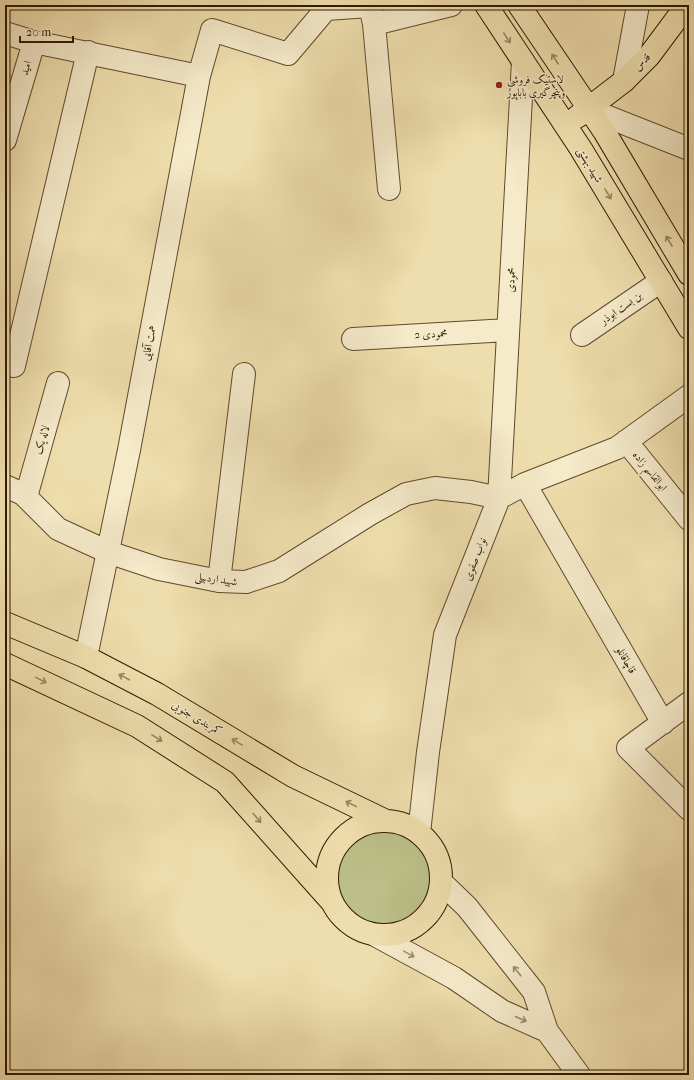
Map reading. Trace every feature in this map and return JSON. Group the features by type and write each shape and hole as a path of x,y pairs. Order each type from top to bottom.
{"main road":[{"name":"شهید بهشتی","path":"486,5 566,125 689,328"},
{"path":"519,5 604,131 689,274"},
{"name":"قدس","path":"566,125 624,81 649,56 687,5"},
{"name":"کمربندی جنوبی","path":"5,623 86,657 157,694 293,776 386,821"},
{"path":"5,664 137,726 225,782 331,901 342,917 357,929 375,935 394,935 412,928 426,916 437,901 441,882 440,864 432,846 420,833 404,824 386,821 367,824 350,832 336,846 328,864 327,883 331,901"}],"street":[{"path":"389,188 374,24 450,5"},
{"path":"624,81 638,5"},
{"name":"همت آقایی","path":"86,657 130,442 199,76 212,30 288,54 326,9 370,6 374,24"},
{"path":"5,33 34,42 199,76"},
{"name":"امید","path":"5,140 34,42"},
{"path":"14,366 88,52"},
{"name":"محمودی","path":"499,498 523,61"},
{"path":"588,109 689,149"},
{"name":"بن بست ابوذر","path":"582,335 661,281"},
{"name":"محمودی 2","path":"353,339 508,330"},
{"path":"219,581 244,374"},
{"name":"لاله یک","path":"26,497 58,383"},
{"path":"499,498 525,484 617,448 689,396"},
{"name":"ابوالقاسم زاده","path":"626,441 689,519"},
{"name":"قاچاقانلو","path":"525,484 663,724"},
{"name":"شهید اردبیلی","path":"5,486 26,497 58,529 108,552 159,569 219,581 246,582 279,571 370,514 406,494 435,488 471,492 499,498"},
{"name":"نواب صفوی","path":"420,833 428,752 445,635 499,498"},
{"path":"689,703 663,724 628,748 689,809"},
{"path":"441,882 467,907 534,992 547,1030 579,1075"},
{"path":"375,935 454,978 502,1011 547,1030"}],"green space":[{"path":"384,831 402,834 417,845 428,860 431,878 428,896 417,911 402,922 384,925 366,922 351,911 340,896 337,878 340,860 351,845 366,834"}],"place":[{"name":"لاستیک فروشی وپنچرگیری باباپور","path":"499,85"}]}
